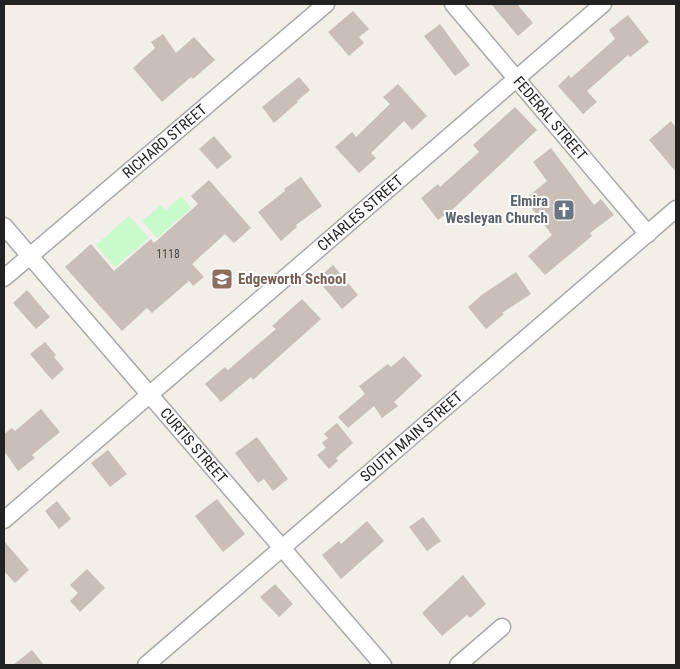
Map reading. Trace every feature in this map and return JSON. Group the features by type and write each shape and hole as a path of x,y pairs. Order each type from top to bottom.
{"street":[{"name":"RICHARD STREET","path":"4,278 326,4"},
{"name":"FEDERAL STREET","path":"453,4 648,234"},
{"name":"CHARLES STREET","path":"4,520 603,4"},
{"name":"SOUTH MAIN STREET","path":"146,665 676,209"},
{"name":"CURTIS STREET","path":"4,226 383,665"},
{"path":"458,665 502,627"}],"green space":[{"path":"181,196 191,208 157,238 142,221 161,205 166,210"},
{"path":"129,216 149,238 115,267 96,245"}],"building":[{"path":"491,4 517,4 533,23 518,36"},
{"path":"353,11 369,29 359,37 364,43 349,56 328,32"},
{"path":"628,15 649,42 630,57 628,55 587,91 597,102 583,114 558,86 569,75 571,78 615,39 609,30"},
{"path":"440,24 470,65 455,76 424,36"},
{"path":"163,34 176,53 194,37 215,60 193,79 191,77 162,102 133,68 155,48 151,42"},
{"path":"299,77 310,90 274,123 262,107"},
{"path":"398,84 427,116 412,130 404,121 371,153 376,158 359,173 335,147 352,132 356,137 390,104 383,97"},
{"path":"515,107 537,130 453,209 438,220 421,198 438,184 440,187 479,152 473,145"},
{"path":"671,121 676,128 676,172 649,140"},
{"path":"214,136 232,157 217,169 199,149"},
{"path":"551,148 594,205 601,199 614,215 590,233 592,236 545,275 528,256 552,235 525,199 547,181 533,162"},
{"path":"301,177 322,206 296,225 297,227 281,241 258,212"},
{"path":"209,180 251,228 234,243 225,234 192,264 204,277 193,286 189,281 152,313 147,308 122,331 65,267 91,244 114,271 151,239 154,243 198,204 191,196"},
{"path":"333,265 358,295 342,309 317,279"},
{"path":"516,272 531,294 502,313 504,314 486,329 468,307 483,294"},
{"path":"27,290 50,317 36,329 13,303"},
{"path":"302,299 321,319 253,380 251,377 221,402 205,384 225,367 228,370 276,329 272,326"},
{"path":"45,342 56,355 54,357 64,369 52,380 30,354"},
{"path":"404,356 422,376 394,402 398,406 382,418 374,406 348,428 338,417 365,394 359,386 388,364 391,367"},
{"path":"41,409 60,432 32,455 35,458 18,471 4,451 4,434 12,428 15,431"},
{"path":"337,423 353,443 336,458 338,461 329,469 317,455 326,448 322,443 328,438 324,434"},
{"path":"257,437 288,479 273,491 264,479 258,483 235,453"},
{"path":"108,450 127,474 110,487 91,463"},
{"path":"217,499 245,534 223,552 195,516"},
{"path":"57,501 71,519 59,529 45,511"},
{"path":"423,517 441,541 427,551 409,527"},
{"path":"367,521 384,541 341,579 322,555 339,541 341,544"},
{"path":"4,541 29,570 15,583 4,571"},
{"path":"87,569 105,588 80,612 70,601 78,593 70,585"},
{"path":"463,575 486,604 470,618 467,615 442,636 422,613"},
{"path":"275,584 293,604 279,617 260,597"},
{"path":"32,650 44,665 13,665"}],"place":[{"name":"Elmira Wesleyan Church","path":"564,210"},
{"name":"Edgeworth School","path":"222,279"}]}
